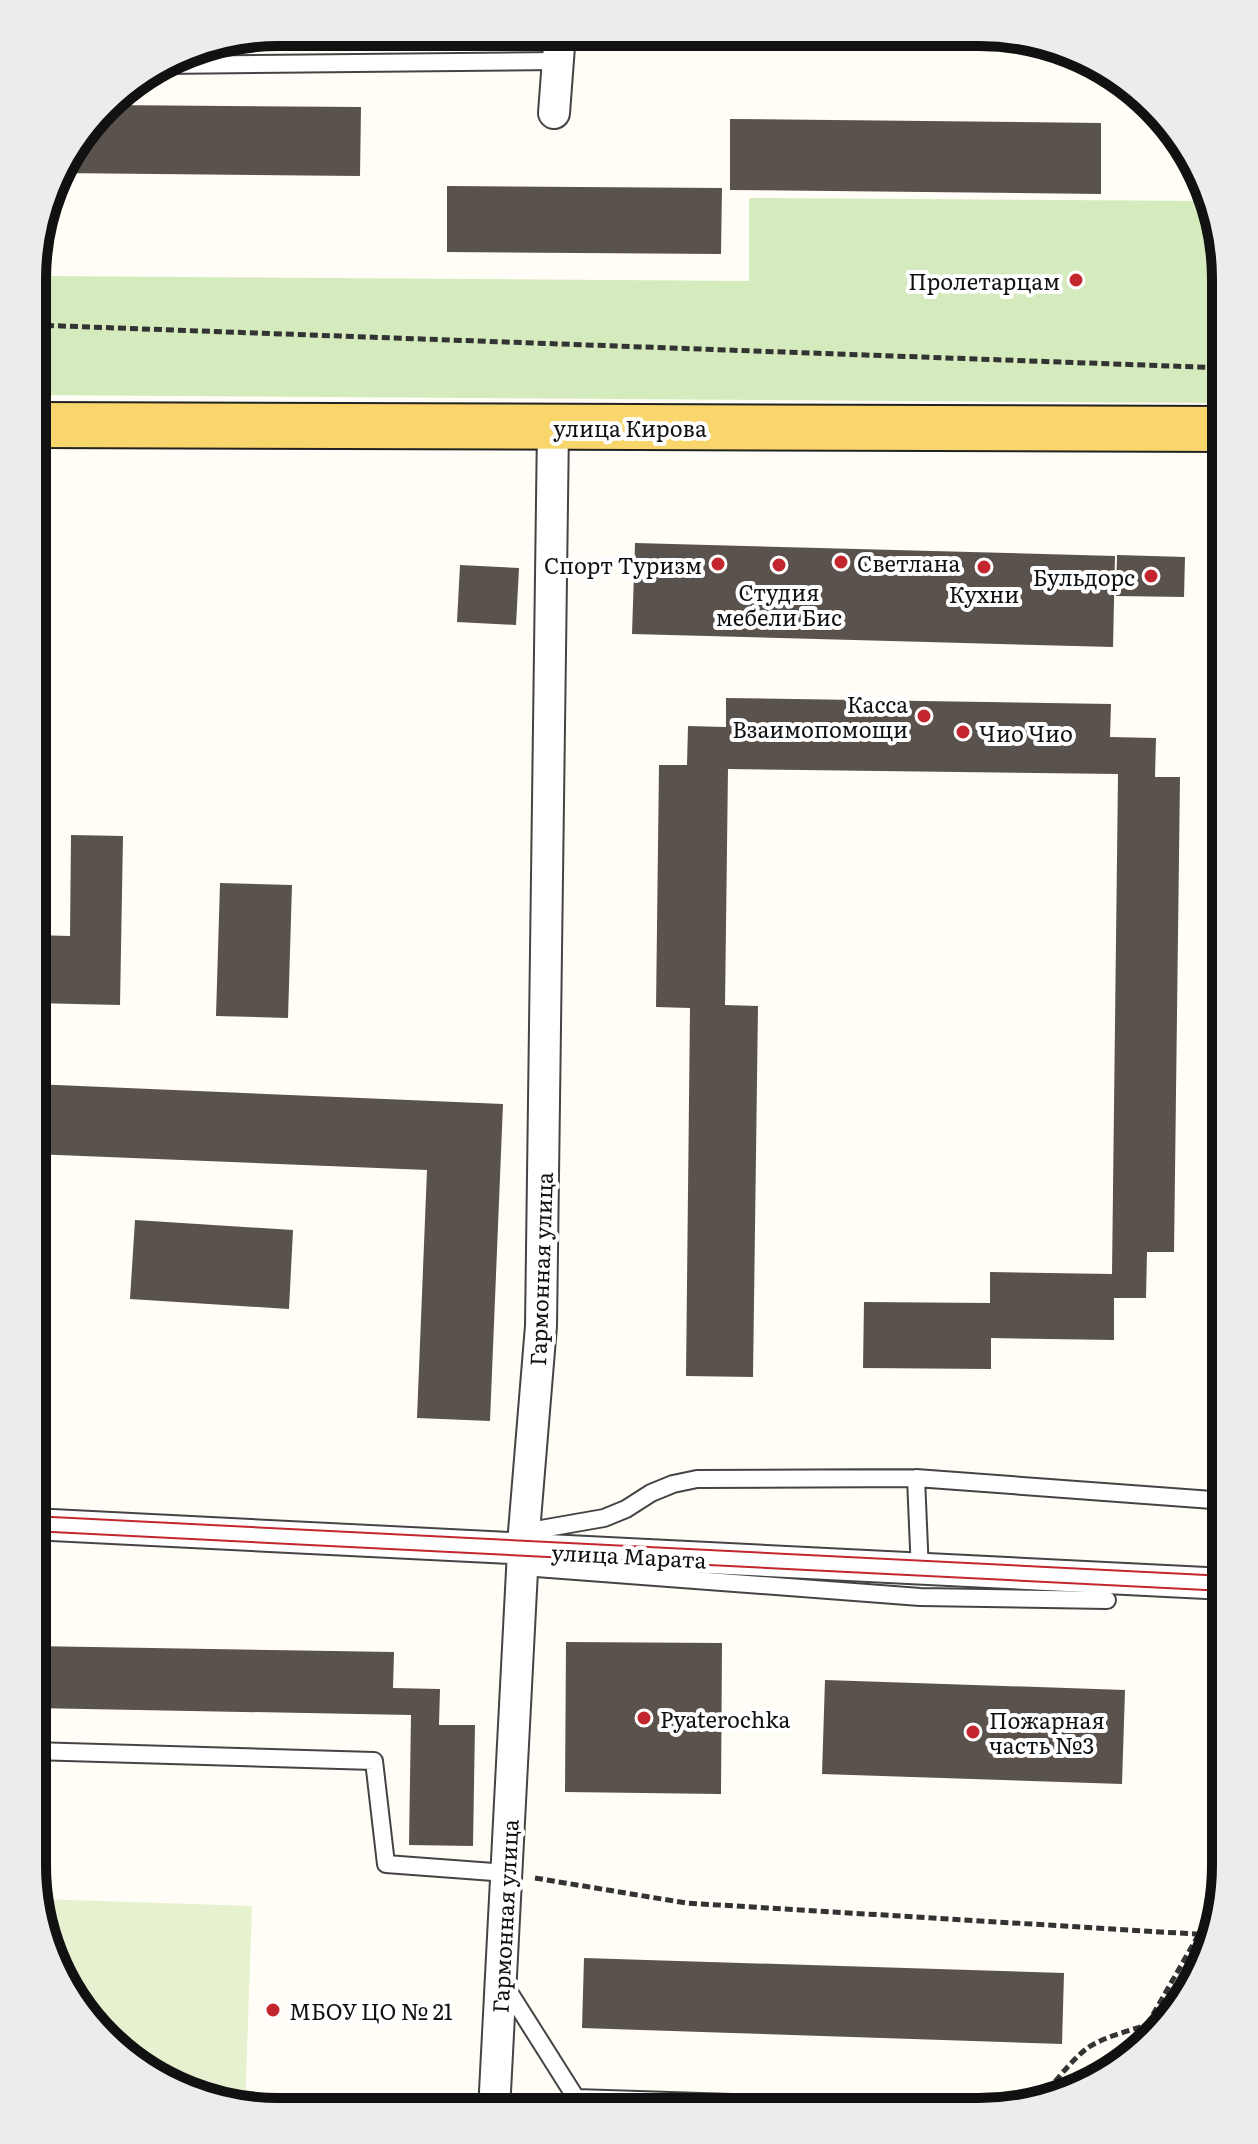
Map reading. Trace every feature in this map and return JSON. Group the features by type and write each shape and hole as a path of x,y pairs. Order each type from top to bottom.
{"main road":[{"name":"улица Кирова","path":"46,425 1212,429"}],"street":[{"path":"554,113 559,47"},
{"name":"Гармонная улица","path":"495,2098 523,1550 541,1326 553,427"},
{"name":"улица Марата","path":"46,1525 523,1550 920,1583 1212,1584"}],"lane":[{"path":"191,64 559,47"},
{"path":"523,1550 626,1509 673,1484 697,1479 916,1478 1212,1500"},
{"path":"916,1478 920,1583 1107,1600"},
{"path":"46,1751 374,1761 386,1864 507,1873"},
{"path":"501,1980 572,2098"}],"path":[{"path":"46,325 1212,367"},
{"path":"507,1873 686,1903 1199,1934 1146,2026 1088,2047 1052,2086"}],"green space":[{"path":"749,198 1198,201 1210,249 1212,403 46,395 46,276 749,281"},
{"path":"49,1899 252,1906 245,2095 219,2090 163,2067 114,2030 77,1981 58,1940"}],"building":[{"path":"124,105 361,107 360,176 72,173 104,125"},
{"path":"730,119 1101,123 1101,194 730,190"},
{"path":"447,186 722,188 721,254 447,252"},
{"path":"635,543 1115,556 1113,647 632,634"},
{"name":"Бульдорс","path":"1117,555 1185,557 1184,597 1116,596"},
{"path":"460,565 519,568 516,625 457,622"},
{"path":"726,698 1111,704 1110,737 1156,738 1155,777 1180,777 1174,1252 1147,1252 1146,1298 1114,1298 1114,1340 991,1338 991,1369 863,1368 864,1302 990,1303 990,1272 1112,1274 1118,774 728,769 725,1005 758,1006 753,1377 686,1376 690,1008 656,1007 659,765 687,765 688,726 726,727"},
{"path":"71,835 123,836 120,1005 46,1003 46,935 70,936"},
{"path":"220,883 292,885 288,1018 216,1016"},
{"path":"46,1085 503,1104 490,1421 417,1418 427,1170 46,1155"},
{"path":"135,1220 293,1230 289,1309 130,1299"},
{"name":"Pyaterochka","path":"566,1642 722,1643 721,1794 565,1792"},
{"path":"46,1646 394,1652 393,1688 440,1689 439,1725 475,1725 473,1846 409,1845 411,1715 46,1708"},
{"name":"Пожарная часть №3","path":"825,1680 1125,1690 1122,1784 822,1774"},
{"path":"584,1958 1064,1973 1062,2044 582,2028"}],"tram line":[{"path":"46,1517 1212,1575"},
{"path":"46,1532 1212,1590"}],"place":[{"name":"Пролетарцам","path":"1076,280"},
{"name":"Светлана","path":"841,562"},
{"name":"Спорт Туризм","path":"718,564"},
{"name":"Студия мебели Бис","path":"779,565"},
{"name":"Кухни","path":"984,567"},
{"name":"Бульдорс","path":"1151,576"},
{"name":"Касса Взаимопомощи","path":"924,716"},
{"name":"Чио Чио","path":"963,732"},
{"name":"Pyaterochka","path":"644,1718"},
{"name":"Пожарная часть №3","path":"973,1732"},
{"name":"МБОУ ЦО № 21","path":"273,2010"}]}
